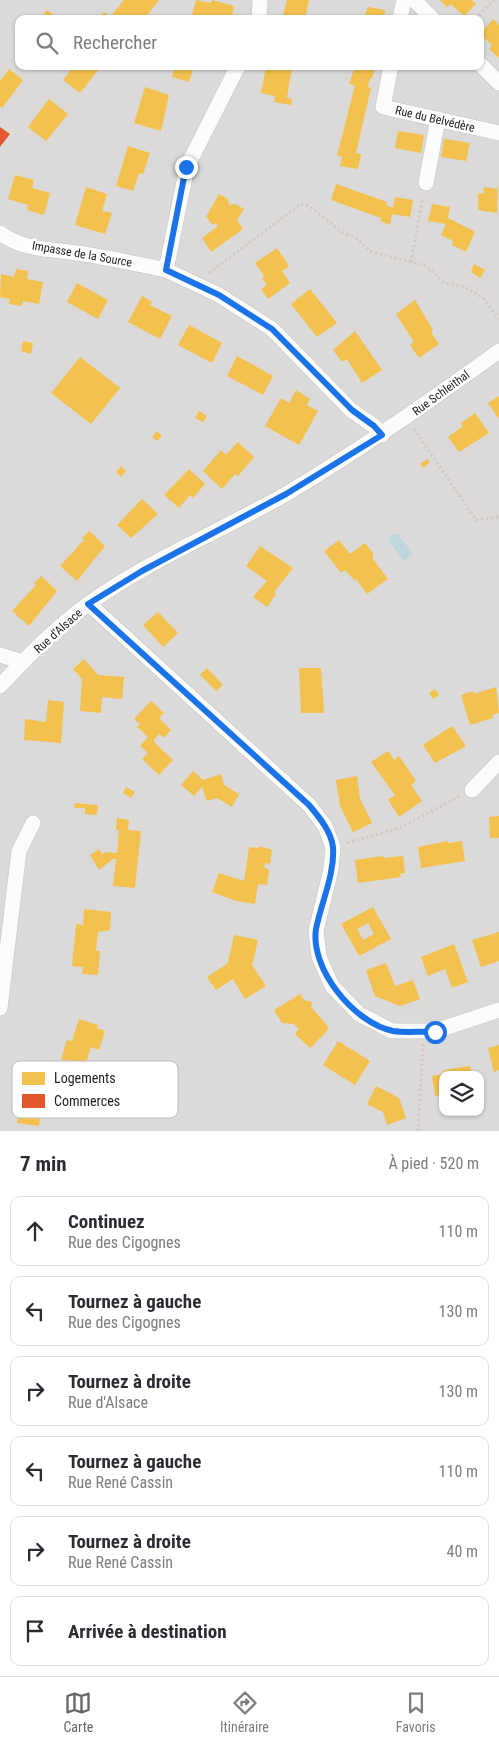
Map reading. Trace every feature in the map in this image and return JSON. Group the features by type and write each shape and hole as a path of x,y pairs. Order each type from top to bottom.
{"street":[{"path":"259,15 260,0"},
{"path":"401,15 404,0"},
{"path":"414,0 429,15"},
{"path":"484,68 499,82"},
{"path":"166,270 186,167 236,70"},
{"name":"Rue du Belvédère","path":"390,70 383,107 499,133"},
{"path":"426,183 438,119"},
{"name":"Impasse de la Source","path":"0,233 35,248 88,254 166,270 197,283 272,329 352,410 374,426 382,435"},
{"name":"Rue Schleithal","path":"382,435 499,351"},
{"name":"Rue d'Alsace","path":"0,686 23,662 88,604 142,571 286,494 382,435"},
{"path":"88,604 309,805 326,826 333,847 331,869 316,931 319,957 332,986 359,1014 392,1031 435,1032 499,1010"},
{"path":"0,655 23,662"},
{"path":"472,790 499,762"},
{"path":"0,1008 19,851 33,823"}],"path":[{"path":"479,15 494,0"},
{"path":"411,262 426,183"},
{"path":"197,283 301,204 309,206 343,233 355,237 372,252 426,266 444,283 465,288 483,298 499,319"},
{"path":"406,418 476,520 499,517"},
{"path":"333,847 400,828 472,790"},
{"path":"418,1131 423,1031"}],"shaded area":[{"path":"0,0 499,0 499,1131 0,1131"}],"water":[{"path":"393,534 398,534 413,554 404,561 389,541 389,537"}],"building: Logements":[{"path":"124,0 159,0 147,15 112,15"},
{"path":"196,0 211,3 212,0 234,6 232,15 192,15"},
{"path":"287,0 309,0 306,15 283,15"},
{"path":"440,0 472,0 476,4 465,15 451,4 447,7"},
{"path":"368,7 385,10 384,15 365,15"},
{"path":"47,10 53,15 43,15"},
{"path":"493,19 499,25 499,58 489,49 492,45 484,38 484,29"},
{"path":"9,69 23,80 2,108 0,106 0,81"},
{"path":"71,70 98,70 80,93 63,80"},
{"path":"174,70 193,70 189,82 172,77"},
{"path":"265,70 291,70 287,98 292,99 291,105 274,102 275,96 261,93"},
{"path":"354,70 374,70 368,87 371,88 356,153 361,154 358,169 340,166 342,156 337,156 355,85 349,84"},
{"path":"145,87 169,95 161,131 134,123"},
{"path":"49,99 68,114 46,141 28,127"},
{"path":"398,131 424,135 421,153 395,148"},
{"path":"444,139 470,143 466,161 441,157"},
{"path":"128,146 150,153 143,174 139,173 133,191 116,186"},
{"path":"15,175 34,180 32,188 50,193 44,215 27,210 28,205 8,199"},
{"path":"498,182 497,213 478,210 478,193 483,194 484,187 497,189"},
{"path":"336,184 387,202 386,205 393,208 395,197 413,200 410,217 392,214 390,225 380,221 381,218 331,200"},
{"path":"86,187 107,194 102,211 112,213 105,234 75,225"},
{"path":"219,194 228,199 229,205 235,204 244,209 237,220 243,229 211,252 202,238 218,226 216,223 213,225 206,217"},
{"path":"432,204 450,207 448,218 475,232 466,252 452,245 453,241 441,235 446,224 428,221"},
{"path":"277,248 289,266 282,271 290,283 268,299 261,289 267,285 262,278 264,276 255,263"},
{"path":"474,264 485,270 480,278 471,272"},
{"path":"16,269 28,271 27,279 43,282 39,304 23,301 22,306 9,304 10,299 0,297 1,274 14,277"},
{"path":"77,283 108,300 98,319 67,302"},
{"path":"310,289 337,323 317,337 291,304"},
{"path":"142,296 152,302 150,305 172,316 160,339 128,322"},
{"path":"415,300 439,344 419,358 410,345 414,342 396,314"},
{"path":"189,325 222,343 212,363 178,345"},
{"path":"355,331 382,370 362,383 347,359 342,362 333,350"},
{"path":"23,341 33,343 31,354 21,351"},
{"path":"237,356 273,376 263,395 227,376"},
{"path":"80,357 120,388 91,424 51,393"},
{"path":"296,390 310,399 307,405 318,411 299,445 265,426 281,398 289,403"},
{"path":"499,396 499,419 488,403"},
{"path":"199,411 207,416 203,422 195,418"},
{"path":"475,413 489,433 459,452 448,437 463,426 461,423"},
{"path":"157,431 162,436 157,441 152,437"},
{"path":"238,442 254,457 238,476 235,474 222,489 203,471 221,450 226,455"},
{"path":"427,459 430,462 423,468 420,464"},
{"path":"121,466 126,471 121,477 116,472"},
{"path":"189,469 205,484 193,498 190,495 179,508 164,495"},
{"path":"142,499 158,514 131,538 117,525"},
{"path":"89,531 105,546 77,581 60,566 84,540 82,538"},
{"path":"339,540 350,554 365,543 373,553 373,559 388,579 367,594 356,579 354,580 345,570 341,573 324,551"},
{"path":"260,546 293,568 274,592 276,594 267,607 253,597 267,581 246,566"},
{"path":"41,576 57,591 29,626 12,611 36,585 34,583"},
{"path":"158,612 178,633 163,647 143,625"},
{"path":"84,659 98,675 124,677 122,699 102,697 101,713 80,711 82,679 73,669"},
{"path":"207,668 223,685 216,691 200,675"},
{"path":"299,668 321,668 324,713 301,713"},
{"path":"496,687 499,713 492,715 493,718 470,725 461,695 473,691 474,694"},
{"path":"435,689 439,695 433,699 429,693"},
{"path":"48,700 64,702 61,743 24,740 25,719 46,722"},
{"path":"151,701 164,713 159,718 171,730 164,738 159,734 153,741 173,760 159,775 142,759 148,753 140,746 148,737 137,727 140,724 134,719"},
{"path":"452,726 466,746 435,763 423,745"},
{"path":"388,751 394,760 399,756 416,781 411,785 422,801 399,817 388,800 395,795 371,762"},
{"path":"193,771 203,780 221,774 224,785 239,794 232,807 217,798 207,801 202,787 194,796 181,785"},
{"path":"357,776 360,799 372,823 353,832 340,806 336,780"},
{"path":"126,787 135,792 131,798 123,793"},
{"path":"75,803 98,805 97,815 85,814 85,808 74,808"},
{"path":"499,816 499,838 490,838 489,817"},
{"path":"117,818 129,820 128,830 141,831 135,888 113,886 116,859 113,859 99,870 90,855 99,849 102,854 107,852 117,853 119,830 116,830"},
{"path":"448,841 448,843 462,841 465,861 421,868 418,847"},
{"path":"259,846 272,850 270,864 265,863 264,867 269,870 267,885 258,884 255,904 236,901 212,892 219,873 244,881 249,847 259,848"},
{"path":"383,856 384,858 403,856 405,873 400,874 401,877 358,883 355,860"},
{"path":"373,907 391,939 359,956 341,924","holes":["368,923 374,934 363,940 357,929"]},
{"path":"84,909 111,912 110,930 98,932 96,951 100,951 98,975 82,974 83,967 72,966 76,924 83,925"},
{"path":"499,932 499,961 481,967 472,940"},
{"path":"234,935 258,940 252,965 266,986 245,999 233,979 216,990 207,977 228,963"},
{"path":"454,944 468,982 452,988 445,969 428,976 421,957"},
{"path":"386,963 395,986 413,980 420,999 400,1006 375,996 366,970"},
{"path":"300,994 304,1000 312,1002 311,1007 327,1025 328,1030 310,1048 295,1034 299,1029 294,1024 282,1023 274,1010"},
{"path":"79,1019 98,1025 97,1028 105,1031 99,1050 91,1047 87,1061 61,1059 67,1040 72,1041"},
{"path":"338,1041 370,1061 355,1085 323,1065"},
{"path":"499,1045 499,1070 494,1072 488,1048"},
{"path":"470,1066 471,1071 443,1071"},
{"path":"439,1075 439,1095 435,1096 432,1076"},
{"path":"376,1086 399,1098 406,1118 387,1125 383,1112 367,1104"},
{"path":"18,1118 40,1118 39,1126 17,1123"}],"building: Commerces":[{"path":"0,127 10,134 0,147"}],"route":[{"path":"186,167 166,270 219,295 272,329 352,410 374,426 382,435 286,494 142,571 88,604 309,805 326,826 333,847 331,869 316,931 319,957 332,986 359,1014 392,1031 435,1032"}]}
